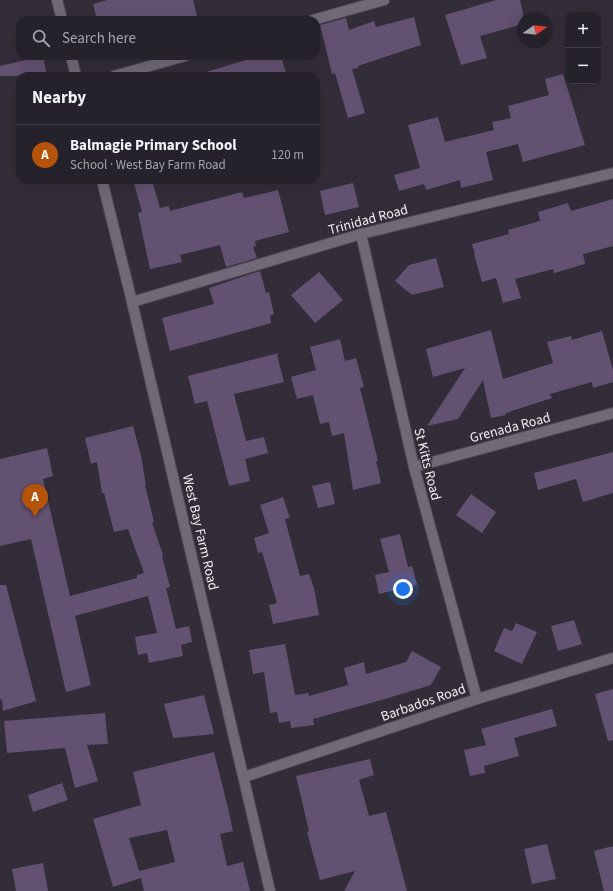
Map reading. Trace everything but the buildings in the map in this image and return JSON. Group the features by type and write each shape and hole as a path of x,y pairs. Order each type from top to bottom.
{"street":[{"path":"57,0 61,16"},
{"path":"320,18 384,0"},
{"path":"72,60 75,72"},
{"path":"128,72 171,60"},
{"name":"Trinidad Road","path":"132,302 361,234 613,173"},
{"name":"West Bay Farm Road","path":"103,184 270,891"},
{"name":"St Kitts Road","path":"361,234 414,467 477,699"},
{"name":"Grenada Road","path":"414,467 613,413"},
{"name":"Barbados Road","path":"244,777 477,699 613,658"}],"place":[{"name":"Balmagie Primary School","path":"35,517"}]}
